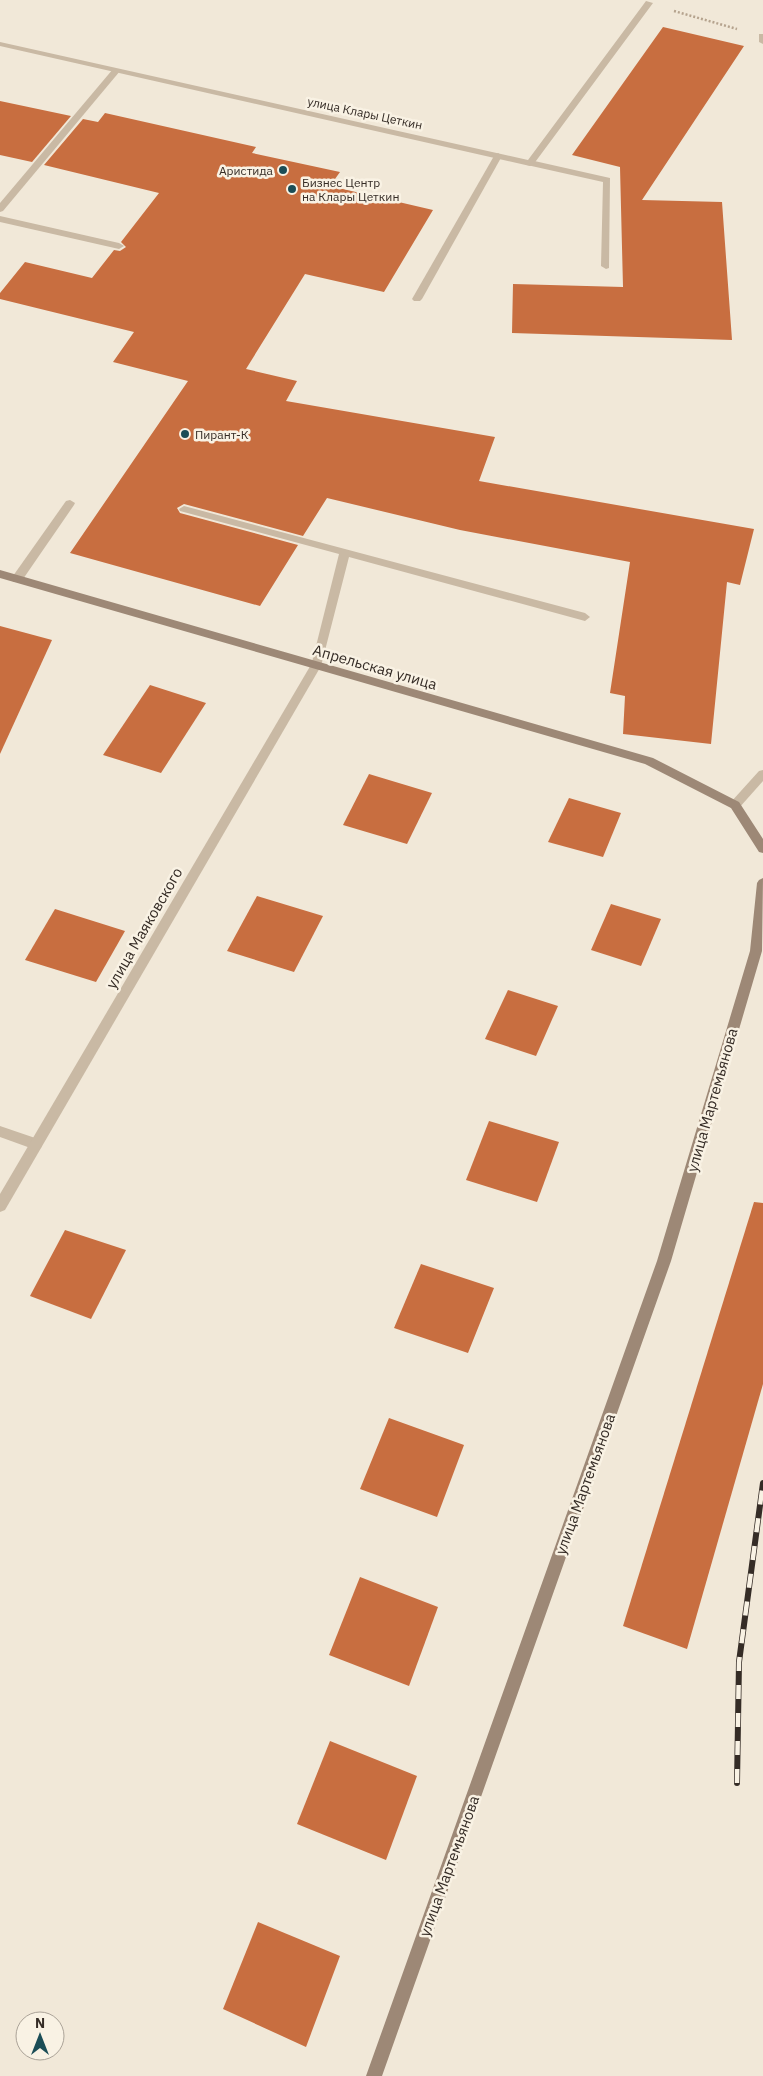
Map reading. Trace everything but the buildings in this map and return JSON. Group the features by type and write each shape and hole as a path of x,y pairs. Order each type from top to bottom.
{"street":[{"path":"530,162 649,3"},
{"path":"762,36 763,42"},
{"name":"улица Клары Цеткин","path":"0,44 607,180 606,266"},
{"path":"0,209 116,71"},
{"path":"417,300 498,156"},
{"path":"0,218 119,246"},
{"path":"17,579 70,503"},
{"path":"184,510 585,617"},
{"name":"улица Маяковского","path":"0,1206 316,666 344,552"},
{"name":"Апрельская улица","path":"0,574 649,761 734,805"},
{"path":"763,774 734,805 763,849"},
{"name":"улица Мартемьянова","path":"374,2076 664,1261 756,950 763,883"},
{"path":"0,1131 36,1144"}],"path":[{"path":"649,3 762,36"}],"railway":[{"path":"737,1783 739,1662 763,1483"}],"place":[{"name":"Аристида","path":"283,170"},
{"name":"Бизнес Центр на Клары Цеткин","path":"292,189"},
{"name":"Пирант-К","path":"185,434"}]}
